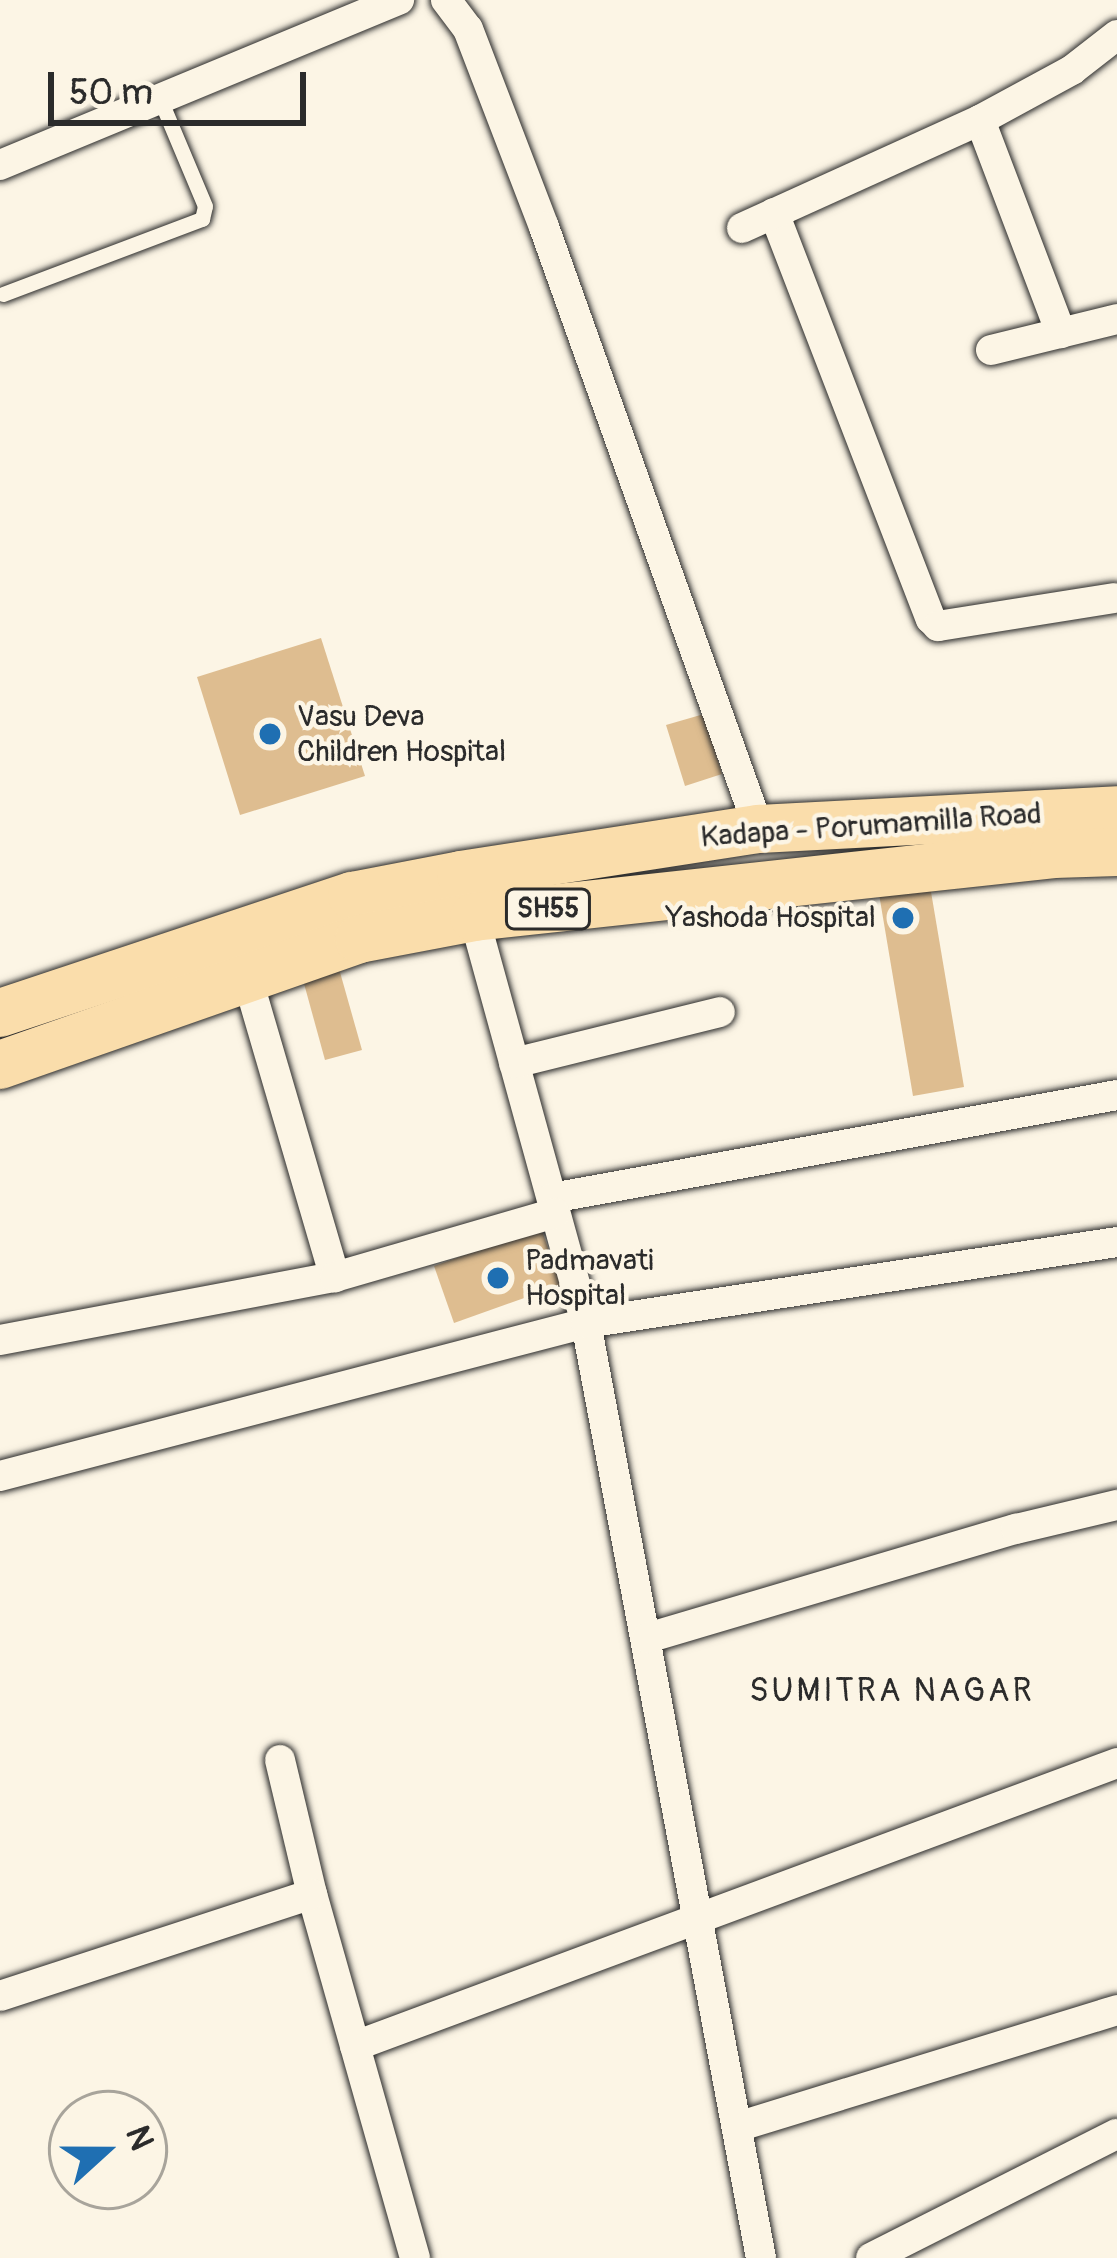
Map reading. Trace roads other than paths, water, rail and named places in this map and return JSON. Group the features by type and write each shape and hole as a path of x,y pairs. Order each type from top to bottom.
{"main road":[{"name":"Kadapa - Porumamilla Road","path":"0,1013 352,896 759,829 1117,809"},
{"name":"SH55","path":"0,1065 359,939 474,917 1054,854 1117,852"}],"street":[{"path":"0,165 398,0"},
{"path":"446,0 468,29 544,227 759,829"},
{"path":"742,228 980,120 1072,70 1117,35"},
{"path":"980,120 1061,333"},
{"path":"774,213 932,620 938,626 1114,598"},
{"path":"991,350 1117,319"},
{"path":"474,917 586,1323 761,2258"},
{"path":"247,977 335,1276"},
{"path":"514,1063 720,1012"},
{"path":"0,1340 335,1276 554,1206 1117,1095"},
{"path":"0,1476 586,1323 1117,1242"},
{"path":"647,1638 1116,1508"},
{"path":"280,1760 312,1894 415,2258"},
{"path":"355,2046 1117,1763"},
{"path":"0,1996 312,1894"},
{"path":"737,2127 1117,2010"},
{"path":"871,2258 1117,2134"}],"lane":[{"path":"3,295 202,219 205,206 160,99"}],"place":[{"name":"Vasu Deva Children Hospital","path":"270,734"},
{"name":"Yashoda Hospital","path":"903,918"},
{"name":"Padmavati Hospital","path":"498,1278"}],"district":[{"name":"SUMITRA NAGAR","path":"892,1691"}]}
